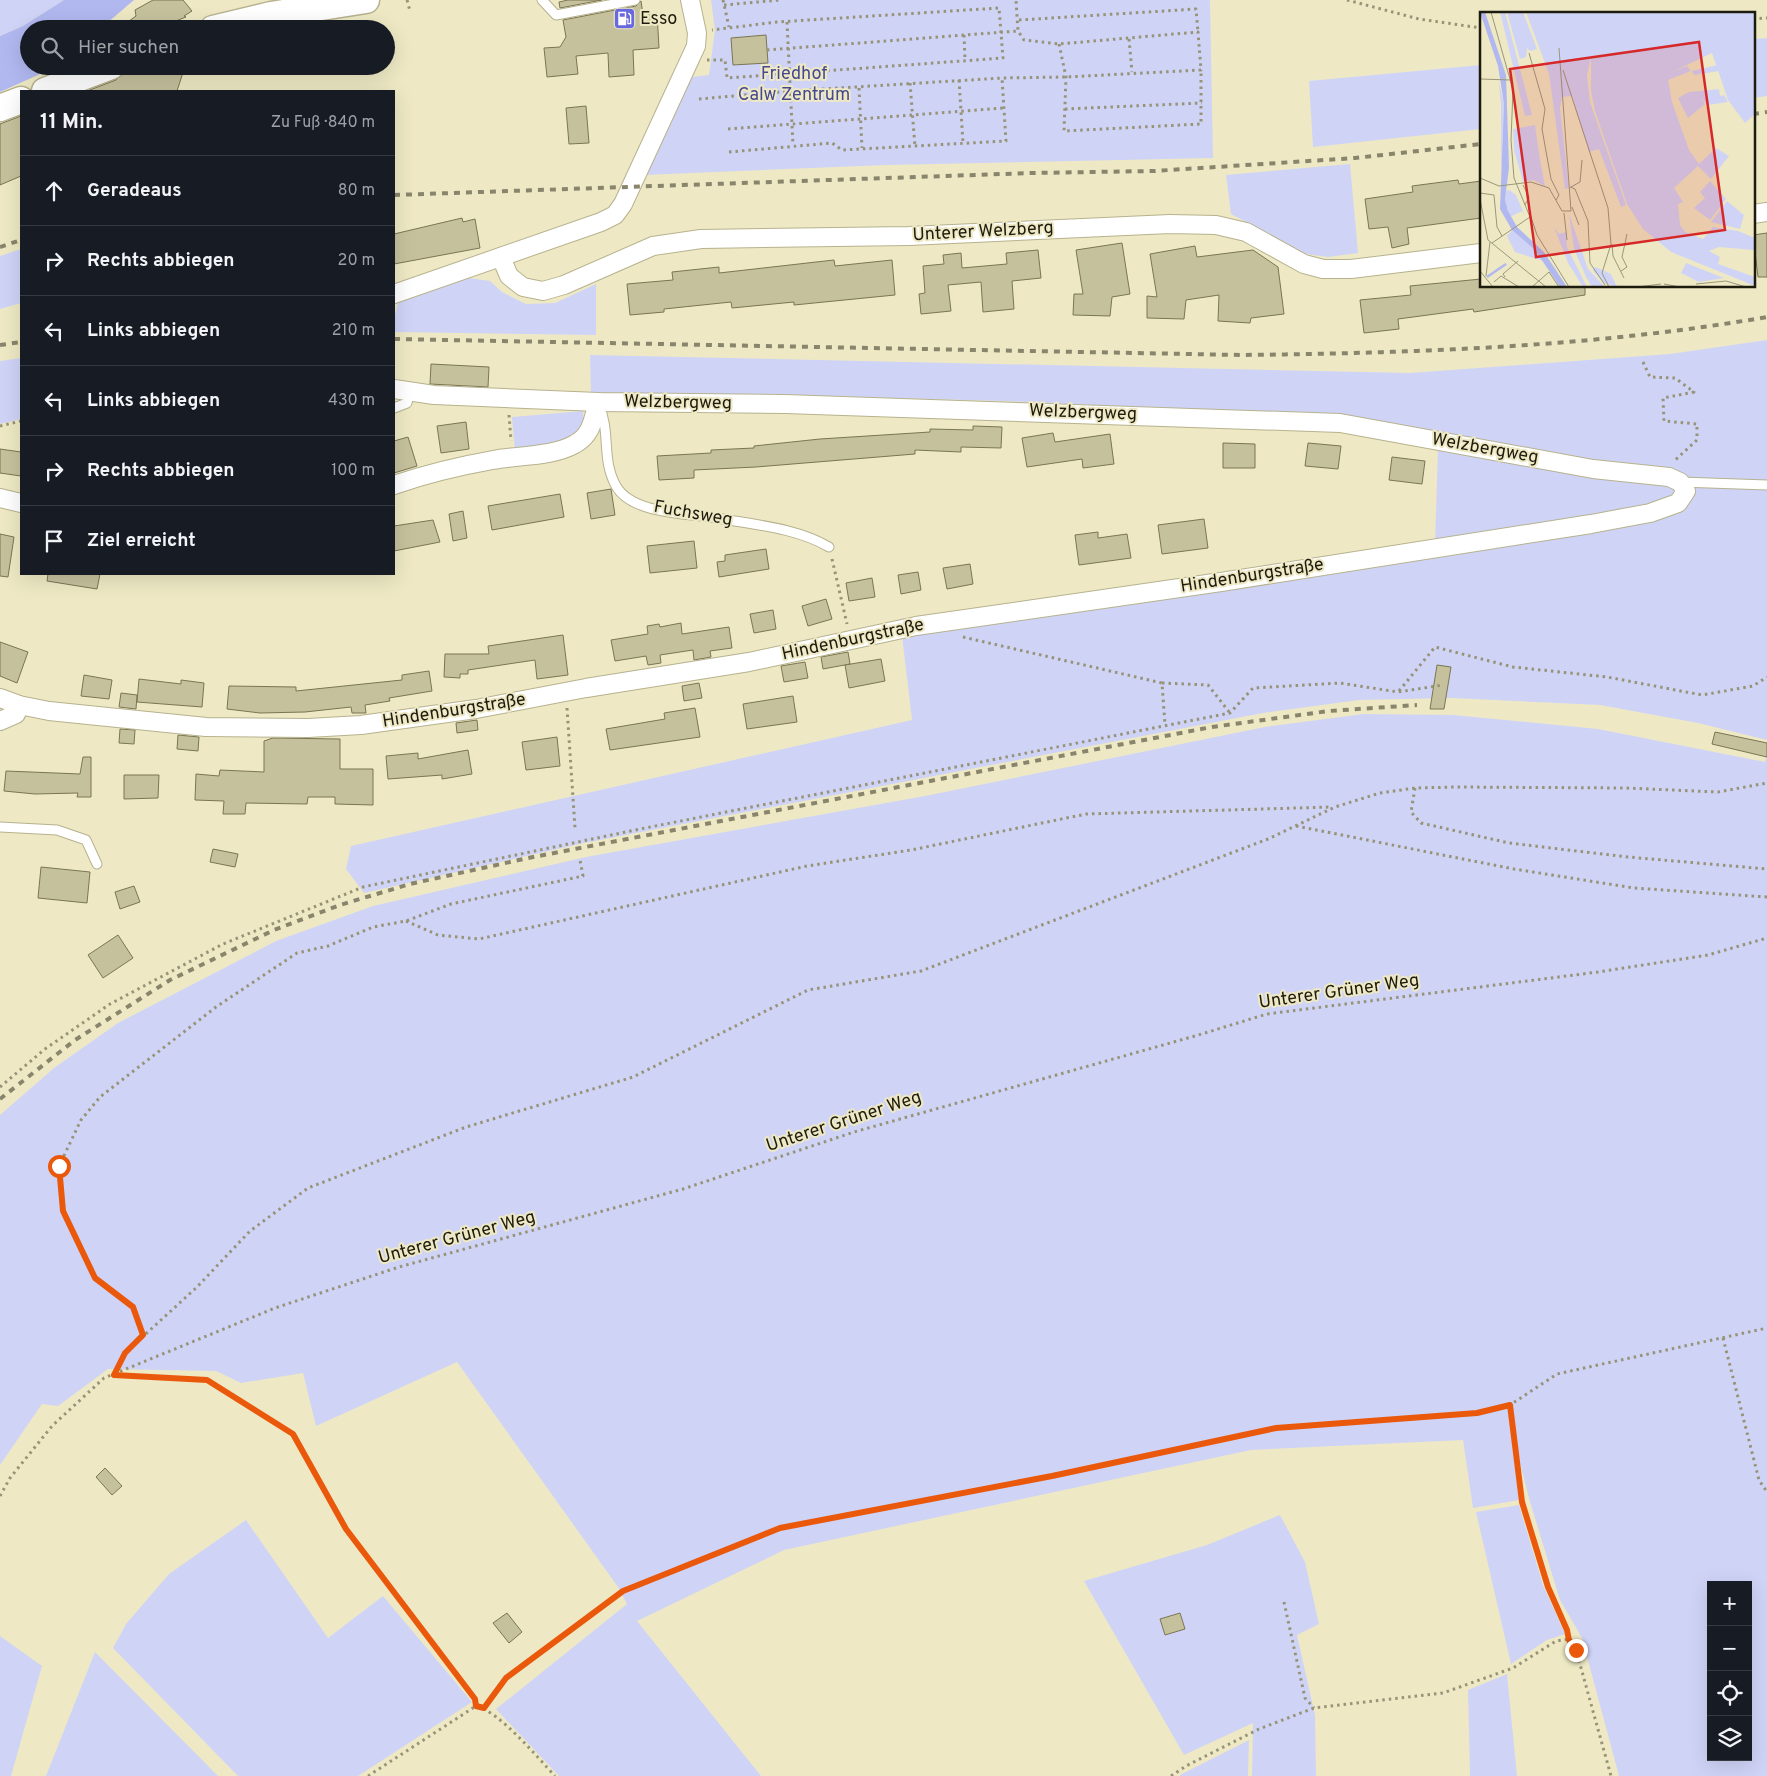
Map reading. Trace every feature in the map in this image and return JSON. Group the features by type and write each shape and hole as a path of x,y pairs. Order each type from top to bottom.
{"main road":[{"path":"241,20 269,11 366,0"},
{"path":"48,90 87,75"},
{"path":"0,108 20,100"}],"street":[{"path":"395,294 601,222 614,215 623,204 696,46 697,33 690,0"},
{"path":"1754,214 1767,212"},
{"name":"Unterer Welzberg","path":"501,257 508,276 523,287 543,291 564,285 653,246 701,239 918,236 1170,224 1216,225 1246,232 1304,264 1323,269 1351,269 1480,253"},
{"name":"Welzbergweg","path":"402,391 598,402 815,405 1340,423 1593,469 1658,476 1680,482"},
{"path":"395,485 429,474 512,457 558,451 576,444 590,431 598,402"},
{"name":"Hindenburgstraße","path":"0,698 19,705 49,711 206,727 308,728 361,725 476,709 748,662 850,639 1010,611 1221,582 1625,518 1650,513 1678,504 1686,491 1680,482"},
{"path":"0,498 20,503"},
{"path":"0,721 16,714 19,705"}],"lane":[{"path":"542,0 556,16 635,0"},
{"path":"395,408 408,403 402,391"},
{"name":"Fuchsweg","path":"598,402 605,419 607,463 617,488 634,502 664,512 721,518 812,537 829,547"},
{"name":"Welzbergweg","path":"1680,482 1767,485"},
{"path":"0,827 57,830 86,840 97,864"}],"path":[{"path":"407,0 410,11"},
{"path":"723,0 729,28"},
{"path":"724,5 780,0"},
{"path":"1016,0 1019,20 1018,31 1024,40 1059,44 1198,32"},
{"path":"1347,0 1419,19 1480,28"},
{"path":"712,61 725,60 727,78 1003,58 999,8 787,22 715,30"},
{"path":"1019,20 1196,9 1201,70 1201,124 1064,131 1066,77 1059,44"},
{"path":"1754,19 1767,18"},
{"path":"787,22 793,145"},
{"path":"767,50 1018,31"},
{"path":"964,35 965,60"},
{"path":"1129,39 1132,72"},
{"path":"699,100 790,91 959,80 1201,70"},
{"path":"729,152 832,143 842,150 1006,141 1002,78"},
{"path":"959,80 963,143"},
{"path":"910,83 915,147"},
{"path":"859,88 862,148"},
{"path":"1065,109 1202,103"},
{"path":"728,129 1004,108"},
{"path":"1642,362 1650,377 1675,378 1694,392 1663,398 1664,421 1697,424 1697,440 1658,476"},
{"path":"509,406 512,457"},
{"path":"0,426 20,421"},
{"path":"829,547 850,639"},
{"path":"961,637 1162,683 1208,685 1230,713"},
{"path":"1398,692 1435,646 1513,667 1607,677 1702,695 1752,686 1767,678"},
{"path":"1162,683 1165,725"},
{"path":"0,1087 45,1049 110,1004 223,944 363,887 640,829 1230,713 1252,688 1340,683 1398,692 1443,685"},
{"path":"566,692 575,828"},
{"path":"476,1706 475,1699 346,1529 293,1434 207,1380 114,1375 125,1353 197,1288 250,1231 308,1188 466,1127 633,1077 808,990 921,971 1268,839 1335,807 1380,793 1415,788 1626,788 1718,792 1767,783"},
{"path":"1415,788 1411,812 1421,823 1509,843 1572,851 1767,869"},
{"path":"406,921 438,935 480,939 789,870 911,850 1086,814 1335,807"},
{"path":"1296,826 1514,869 1634,888 1767,897"},
{"path":"143,1335 133,1307 95,1278 63,1211 59,1166 81,1120 100,1097 167,1042 216,1006 297,953 328,946 373,927 406,921 451,904 583,876 580,860"},
{"name":"Unterer Grüner Weg","path":"0,1496 10,1478 52,1426 104,1378 275,1308 399,1267 683,1189 854,1132 1196,1036 1267,1014 1607,971 1708,955 1767,938"},
{"path":"484,1708 506,1678 623,1591 780,1528 1052,1476 1276,1428 1477,1413 1510,1405 1557,1374 1767,1328"},
{"path":"1723,1338 1759,1480 1767,1492"},
{"path":"1510,1405 1522,1502 1548,1587 1567,1630 1569,1640 1576,1650 1611,1776"},
{"path":"1284,1602 1305,1698 1314,1708"},
{"path":"1171,1776 1186,1766 1259,1729 1314,1708 1443,1693 1513,1668 1556,1641 1569,1640"},
{"path":"368,1776 476,1706 484,1708 526,1745 555,1776"}],"green space":[{"path":"0,0 64,0 32,20 20,20 20,27 0,36"},
{"name":"Friedhof Calw Zentrum","path":"711,0 1210,0 1213,158 886,165 644,175 692,77 709,75 715,30"},
{"path":"1767,38 1767,96 1754,98 1754,39"},
{"path":"1480,65 1480,129 1313,147 1309,81"},
{"path":"1350,164 1358,253 1328,257 1306,254 1231,214 1226,175"},
{"path":"20,249 20,303 0,309 0,256"},
{"path":"469,278 490,281 502,292 526,304 555,303 596,284 596,335 395,332 395,315 398,303"},
{"path":"1767,340 1767,740 1698,723 1600,705 1452,698 1359,700 1263,713 584,843 364,893 346,869 351,846 912,720 900,619 1435,544 1438,448 1341,416 1003,401 786,395 591,395 590,355 1410,373 1670,354"},
{"path":"20,358 20,419 0,424 0,361"},
{"path":"583,411 584,424 561,443 545,448 515,451 512,417"},
{"path":"1364,714 1453,715 1598,729 1765,762 1767,756 1767,1776 1619,1776 1582,1638 1560,1600 1530,1502 1509,1420 1519,1500 1473,1508 1463,1440 1251,1450 784,1550 637,1621 761,1776 559,1776 496,1709 627,1604 618,1587 457,1362 316,1426 303,1373 241,1383 216,1371 108,1369 58,1406 42,1404 0,1465 0,1115 54,1068 118,1023 276,941 373,906 586,857 925,796 1265,727"},
{"path":"1519,1505 1543,1585 1565,1634 1547,1640 1511,1664 1476,1512"},
{"path":"1280,1515 1305,1562 1319,1624 1297,1635 1315,1715 1316,1776 1252,1776 1253,1723 1184,1755 1084,1581 1207,1545"},
{"path":"246,1520 328,1638 383,1596 472,1702 358,1776 238,1776 113,1648 126,1624 169,1574"},
{"path":"0,1636 42,1666 11,1776 0,1776"},
{"path":"95,1652 218,1776 46,1776"},
{"path":"1507,1674 1517,1776 1470,1776 1468,1690"},
{"path":"1249,1740 1248,1776 1180,1776 1180,1775"}],"shaded area":[{"path":"64,0 134,0 111,20 32,20"},
{"path":"20,27 20,75 38,75 0,92 0,36"}],"building":[{"path":"153,0 183,0 192,11 184,16 186,17 178,20 130,20 136,16 135,10"},
{"path":"568,0 602,0 560,8 559,2"},
{"path":"641,1 643,15 657,13 659,48 633,50 634,75 609,77 608,53 576,56 578,74 547,77 544,48 560,47 566,37 563,20 636,6"},
{"path":"766,35 768,63 733,65 731,38"},
{"path":"121,75 182,75 177,90 90,90 116,80"},
{"path":"586,106 589,143 569,144 566,108"},
{"path":"20,116 20,176 0,185 0,124"},
{"path":"1458,180 1459,184 1480,181 1480,218 1407,228 1409,244 1392,248 1388,227 1369,229 1365,199 1413,192 1412,186"},
{"path":"462,218 463,222 475,219 480,248 395,264 395,234"},
{"path":"1767,233 1767,277 1758,277 1754,235"},
{"path":"1122,243 1130,294 1112,297 1110,316 1073,315 1074,294 1083,294 1076,250"},
{"path":"1195,246 1197,257 1253,250 1278,267 1284,314 1251,318 1250,323 1218,321 1219,295 1186,300 1184,319 1147,318 1147,296 1157,297 1150,254"},
{"path":"1038,250 1041,278 1012,281 1014,309 983,312 981,282 948,285 951,311 921,314 919,294 925,293 923,266 944,264 943,255 961,253 962,268 1007,264 1006,253"},
{"path":"834,260 835,266 892,260 895,295 794,305 794,302 732,308 731,302 664,309 664,312 630,315 627,284 673,280 672,272 719,267 719,273"},
{"path":"1480,279 1480,288 1585,288 1585,295 1474,312 1473,309 1398,319 1399,329 1364,333 1360,300 1411,295 1410,286"},
{"path":"431,364 489,367 488,387 430,384"},
{"path":"466,422 469,449 441,453 437,426"},
{"path":"973,426 1002,427 1001,448 961,447 961,452 915,450 915,454 694,470 694,478 659,480 657,456 711,453 711,450 754,448 754,446 820,439 930,432 930,429 973,430"},
{"path":"1053,433 1055,442 1110,434 1114,464 1083,468 1082,459 1027,467 1022,438"},
{"path":"408,437 417,466 395,473 395,441"},
{"path":"1223,443 1255,444 1255,468 1223,468"},
{"path":"1308,443 1341,446 1338,469 1305,466"},
{"path":"0,449 20,452 20,476 0,473"},
{"path":"1392,457 1425,461 1422,484 1389,480"},
{"path":"611,489 615,515 591,519 587,493"},
{"path":"560,494 564,517 492,530 488,506"},
{"path":"463,511 467,538 453,541 449,514"},
{"path":"1204,519 1208,548 1162,554 1158,525"},
{"path":"433,520 440,542 395,551 395,526"},
{"path":"1098,532 1098,538 1127,534 1131,558 1079,565 1075,535"},
{"path":"0,534 14,537 8,577 0,576"},
{"path":"694,541 697,568 650,573 647,546"},
{"path":"766,549 769,569 719,577 717,562 725,561 725,555"},
{"path":"970,564 973,584 947,589 943,568"},
{"path":"918,572 921,590 901,594 898,575"},
{"path":"48,575 100,575 97,589 47,581"},
{"path":"872,578 875,597 849,601 846,583"},
{"path":"826,599 832,619 808,626 802,606"},
{"path":"773,610 776,629 754,633 750,614"},
{"path":"681,623 682,634 729,627 732,648 710,651 711,657 694,660 693,650 660,655 661,663 648,665 646,656 615,661 611,640 648,634 647,626 659,624 660,627"},
{"path":"563,635 568,675 537,679 535,660 468,670 468,674 460,674 460,678 444,677 445,654 489,654 488,646"},
{"path":"0,642 28,652 17,683 0,676"},
{"path":"848,652 850,664 823,669 821,657"},
{"path":"881,659 885,681 849,688 845,665"},
{"path":"805,662 808,678 784,682 781,666"},
{"path":"1437,665 1451,667 1444,709 1430,709"},
{"path":"429,671 432,691 389,698 390,701 365,705 366,713 352,713 351,707 305,712 260,713 227,709 229,686 296,687 296,691 402,680 402,675"},
{"path":"84,675 112,680 109,699 81,696"},
{"path":"139,679 181,684 181,680 204,683 202,707 137,702"},
{"path":"699,683 702,698 684,701 682,686"},
{"path":"121,693 137,695 136,709 119,707"},
{"path":"793,696 797,722 747,729 743,704"},
{"path":"695,708 700,737 610,750 606,729 665,719 664,713"},
{"path":"477,720 478,730 457,733 456,723"},
{"path":"120,729 135,730 134,744 119,743"},
{"path":"1715,732 1767,743 1767,757 1712,744"},
{"path":"178,735 199,737 198,751 177,749"},
{"path":"557,737 560,766 526,770 522,742"},
{"path":"273,738 340,739 340,769 373,769 373,805 335,804 335,797 308,797 307,804 246,803 245,814 223,814 224,801 195,800 196,774 219,776 220,770 264,772 264,741"},
{"path":"468,750 472,774 442,779 442,775 388,779 386,756 418,753 418,759"},
{"path":"83,757 91,757 91,797 77,797 78,793 35,794 4,791 6,771 80,774"},
{"path":"124,775 159,775 158,798 124,799"},
{"path":"213,849 238,854 235,867 210,862"},
{"path":"41,867 90,872 87,903 38,898"},
{"path":"134,886 140,902 120,909 115,892"},
{"path":"118,935 133,958 103,978 88,955"},
{"path":"105,1468 122,1486 112,1495 96,1477"},
{"path":"507,1613 522,1632 509,1643 493,1623"},
{"path":"1180,1613 1185,1629 1165,1635 1160,1619"}],"railway":[{"path":"1754,114 1767,112"},
{"path":"395,195 1032,173 1154,171 1355,158 1480,144"},
{"path":"0,247 20,240"},
{"path":"395,339 1241,355 1307,354 1439,350 1571,342 1702,327 1767,317"},
{"path":"0,345 20,342"},
{"path":"0,1099 75,1040 170,980 274,930 340,905 410,884 528,858 1212,727 1329,711 1417,705"}],"place":[{"name":"Esso","path":"624,19"}],"route":[{"path":"59,1166 63,1211 95,1278 133,1307 143,1335 125,1353 114,1375 207,1380 293,1434 346,1529 475,1699 476,1706 484,1708 506,1678 623,1591 780,1528 1052,1476 1276,1428 1477,1413 1510,1405 1522,1502 1548,1587 1567,1630 1569,1640 1576,1650"}]}
